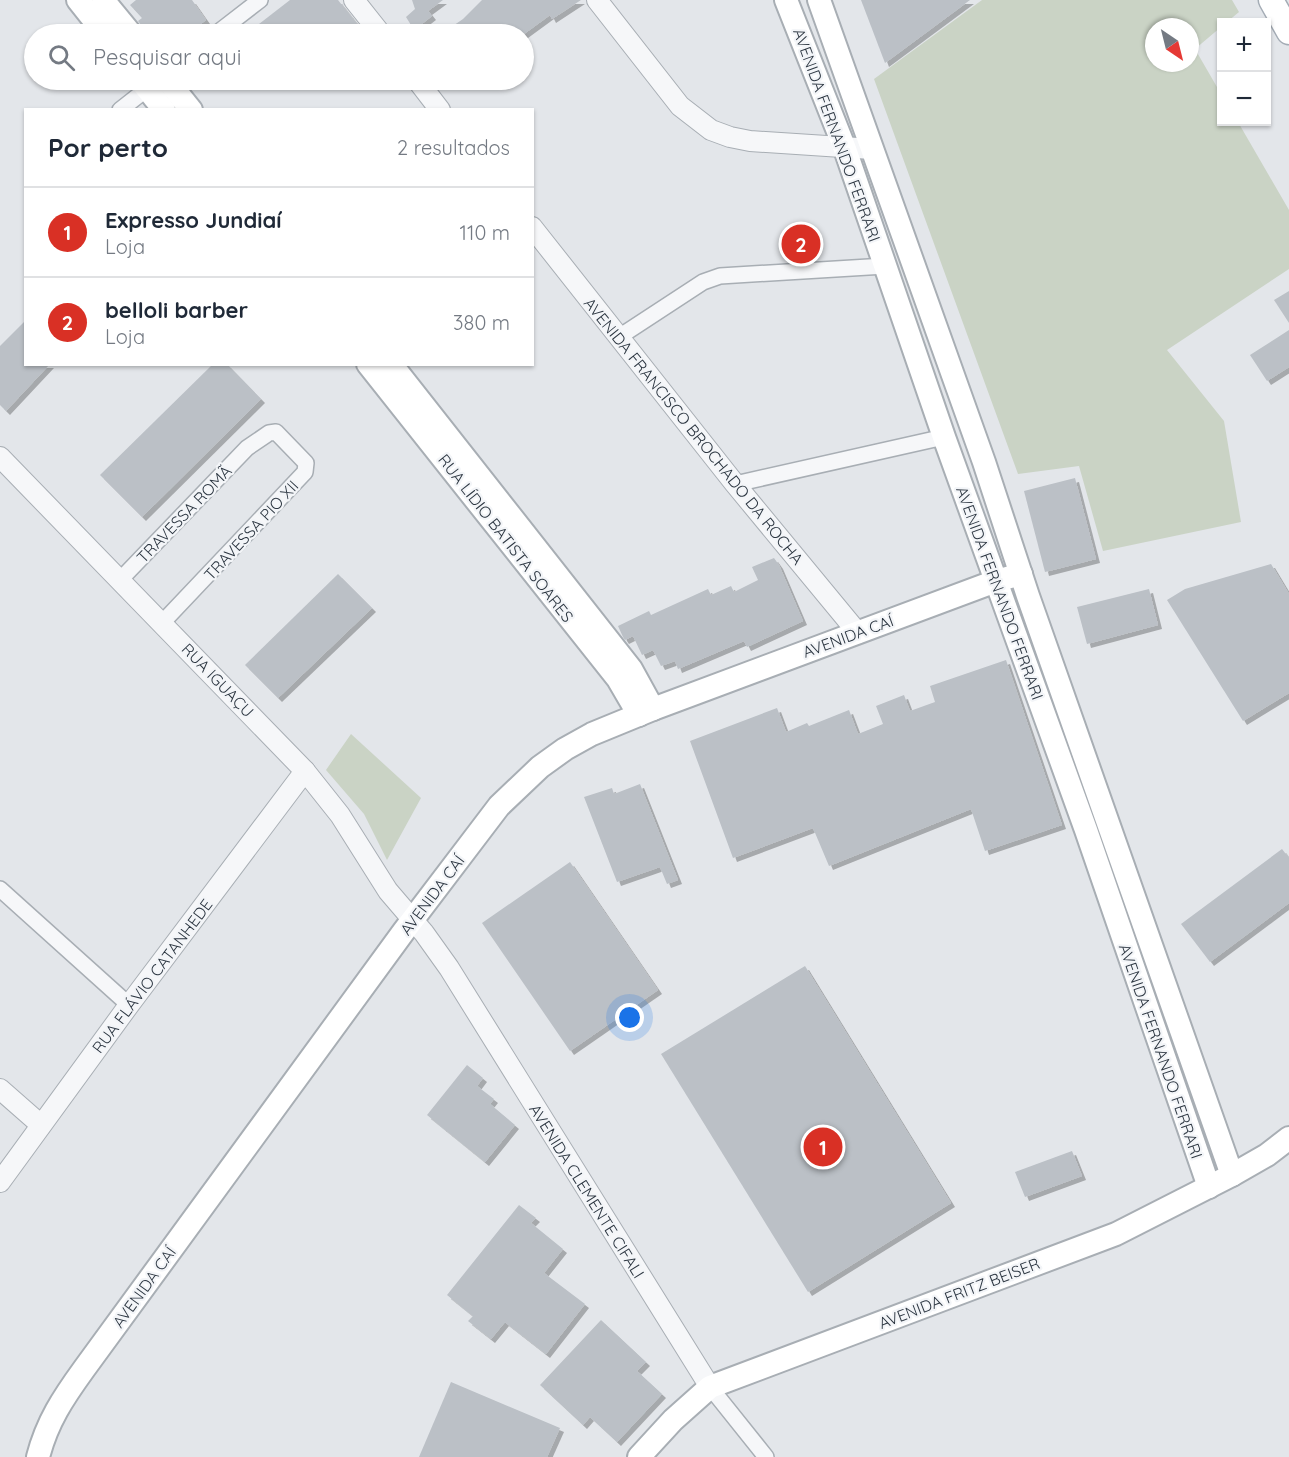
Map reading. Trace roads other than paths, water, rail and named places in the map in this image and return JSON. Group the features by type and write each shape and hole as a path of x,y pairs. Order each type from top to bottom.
{"main road":[{"path":"78,0 97,24"},
{"path":"103,0 123,24"},
{"name":"AVENIDA FERNANDO FERRARI","path":"786,0 845,149 944,437 1086,830 1209,1187"},
{"name":"AVENIDA FERNANDO FERRARI","path":"819,0 984,462 1021,574 1232,1175"},
{"path":"1271,0 1289,33"},
{"path":"156,90 163,108"},
{"path":"164,90 188,108"},
{"name":"RUA LÍDIO BATISTA SOARES","path":"370,366 439,439 583,622 631,669 646,712"},
{"name":"RUA LÍDIO BATISTA SOARES","path":"392,366 439,439"},
{"name":"AVENIDA CAÍ","path":"38,1457 44,1434 60,1402 413,921 499,806 517,787 565,749 592,734 996,581 1021,574"},
{"path":"1086,830 1108,820"},
{"path":"1156,1032 1179,1024"},
{"name":"AVENIDA FRITZ BEISER","path":"639,1457 673,1420 710,1387 1116,1234 1232,1175 1267,1155 1289,1138"}],"street":[{"path":"229,24 260,0"},
{"path":"354,0 373,24"},
{"path":"597,0 680,106 711,130 750,141 872,149"},
{"path":"122,108 144,90"},
{"path":"425,90 438,108"},
{"name":"AVENIDA FRANCISCO BROCHADO DA ROCHA","path":"534,230 735,484 858,633"},
{"path":"619,337 703,282 720,276 885,266"},
{"name":"TRAVESSA PIO XII","path":"162,623 307,468 306,463 276,432 269,433 248,448"},
{"path":"735,484 944,437"},
{"name":"TRAVESSA ROMÃ","path":"120,580 248,448"},
{"name":"RUA IGUAÇU","path":"0,457 305,771 340,815 388,891 413,921"},
{"name":"RUA FLÁVIO CATANHEDE","path":"0,1182 129,1005 305,771"},
{"path":"0,889 129,1005"},
{"name":"AVENIDA CLEMENTE CIFALI","path":"413,921 449,968 710,1387 766,1457"},
{"path":"0,1089 42,1125"}],"place":[{"name":"belloli barber","path":"801,244"},
{"name":"Expresso Jundiaí","path":"823,1147"}]}
